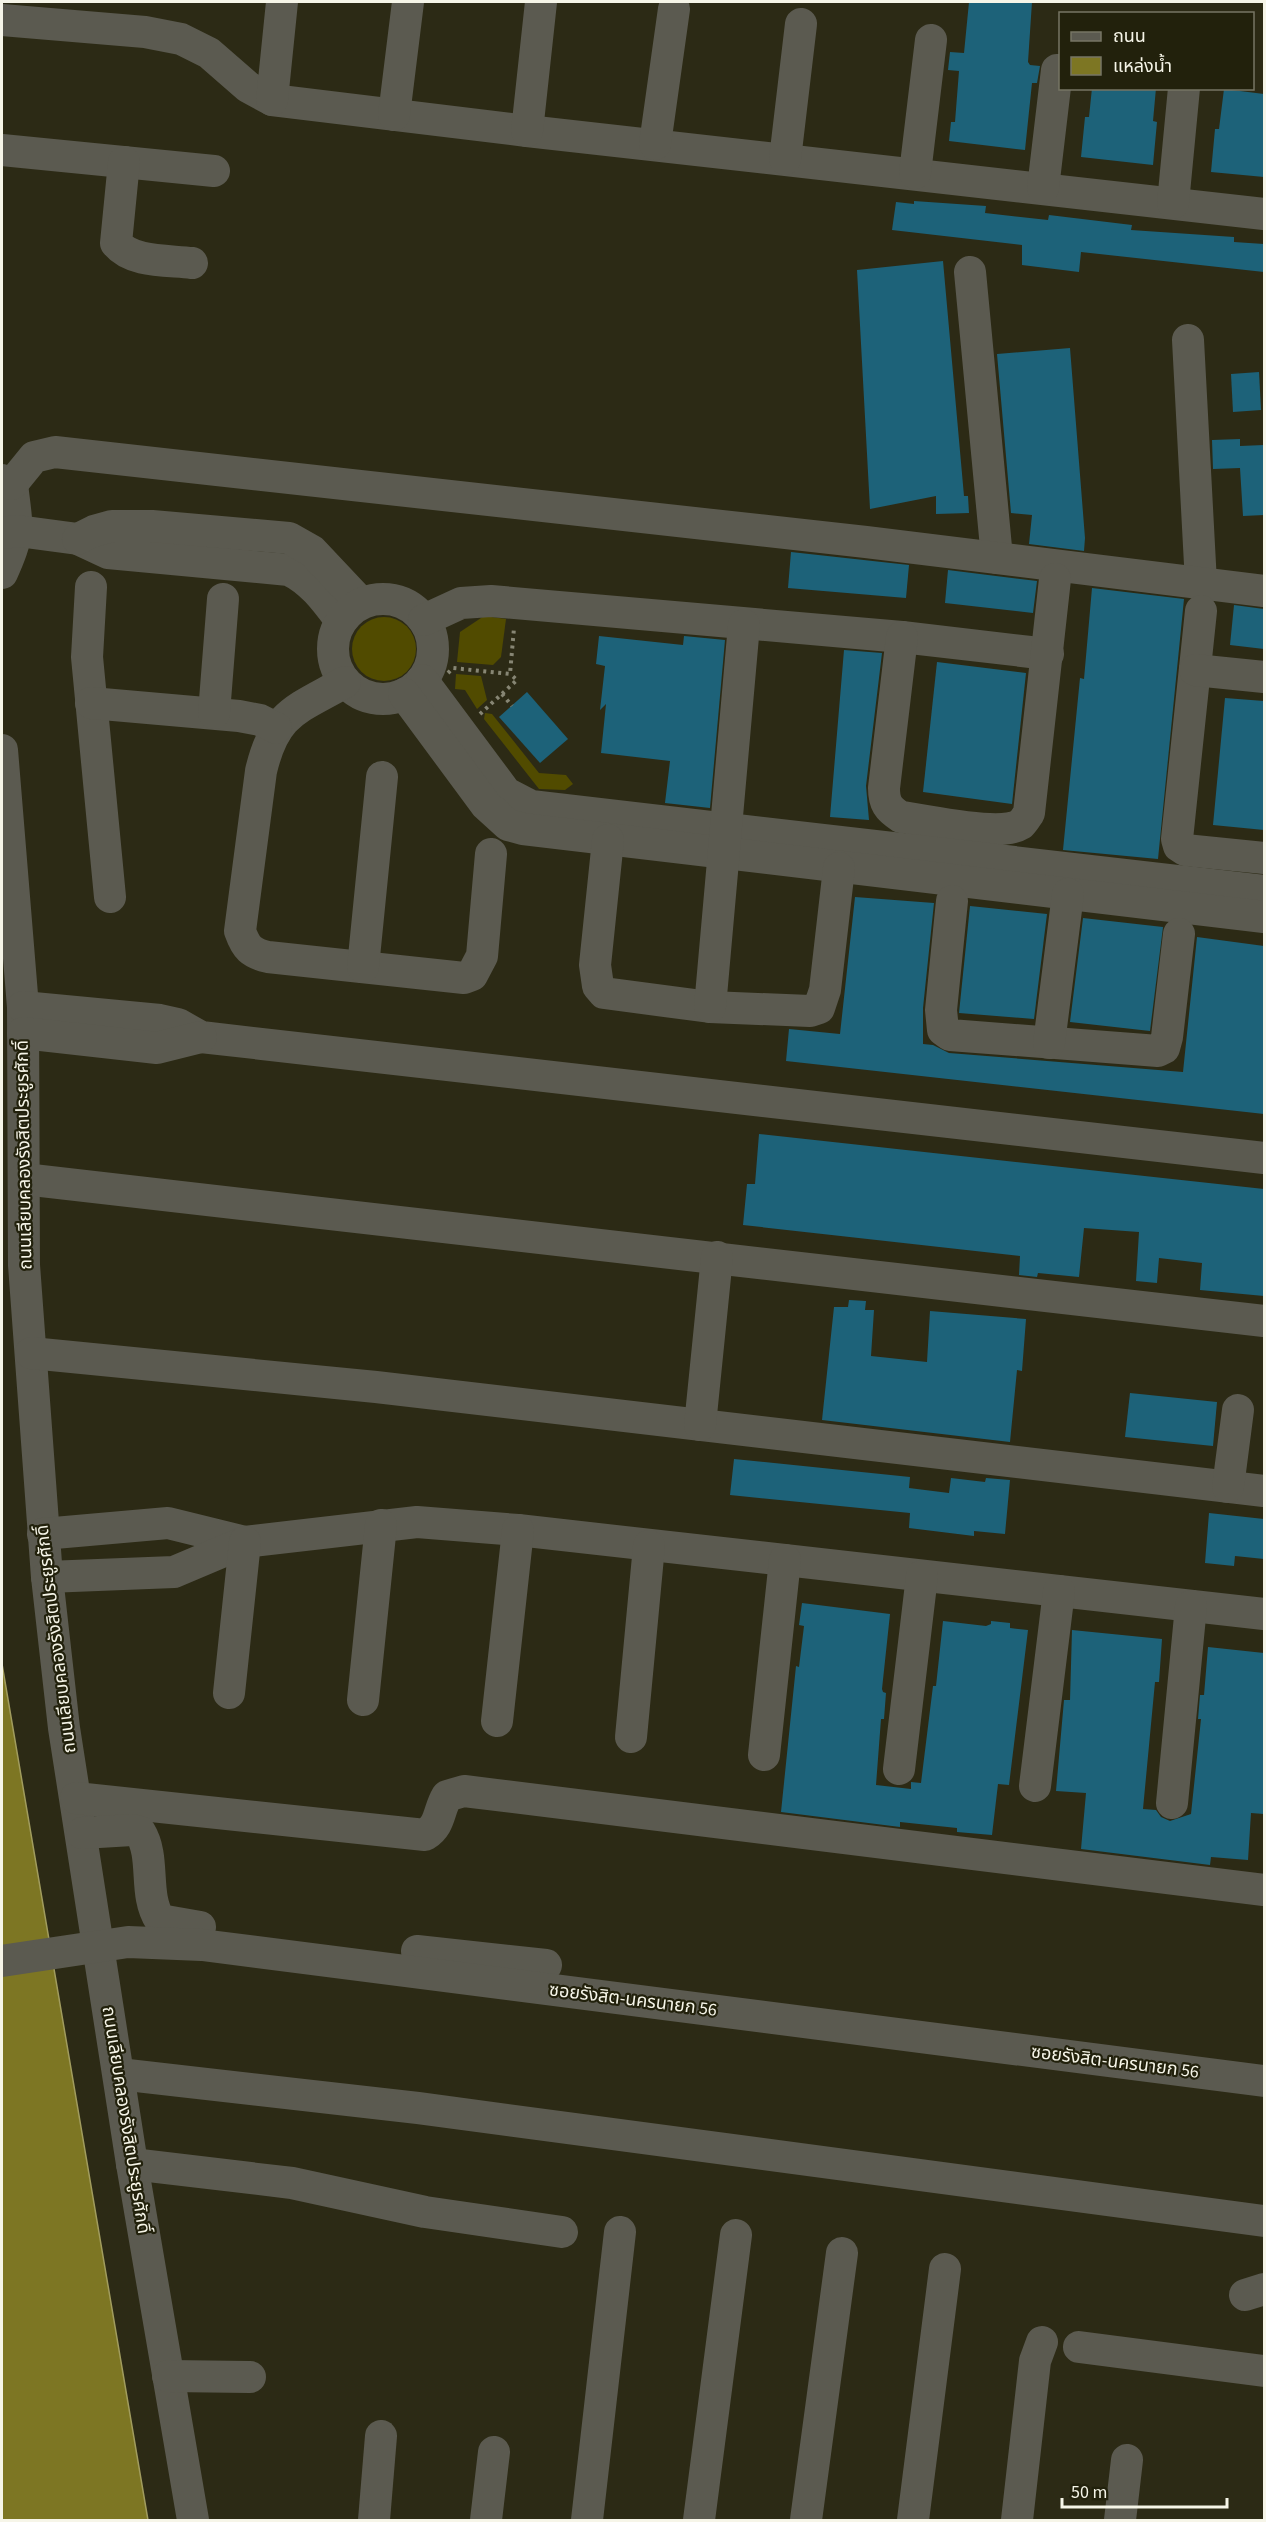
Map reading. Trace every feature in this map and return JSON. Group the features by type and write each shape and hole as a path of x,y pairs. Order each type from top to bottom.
{"street":[{"path":"272,100 282,2"},
{"path":"394,115 408,2"},
{"path":"527,131 542,2"},
{"path":"656,144 674,9"},
{"path":"2,20 145,32 180,39 209,52 248,87 272,100 1264,214"},
{"path":"785,159 801,24"},
{"path":"915,173 931,40"},
{"path":"1043,188 1057,70"},
{"path":"1173,203 1184,90"},
{"path":"2,150 214,171"},
{"path":"124,162 116,243 123,252 192,263"},
{"path":"970,272 998,558"},
{"path":"1188,340 1201,597 1195,670 1176,829 1179,846 1185,850 1264,858"},
{"path":"2,573 15,546 10,532 7,482 34,457 55,452 998,558 1201,597 1264,591"},
{"path":"10,532 78,539 108,553 290,570 302,576 315,588 351,612"},
{"path":"902,637 884,788 889,810 901,817 992,829 1009,828 1022,823 1029,813 1055,579"},
{"path":"91,587 87,657 110,897"},
{"path":"378,598 396,600 412,608 424,620 432,640 431,661 418,687 379,699 355,691 345,682 337,668 333,652 335,636 351,612 378,598"},
{"path":"214,713 224,599"},
{"path":"424,620 461,603 491,601 744,625 902,637 1048,654"},
{"path":"710,1007 744,625"},
{"path":"1195,670 1264,677"},
{"path":"345,682 289,715 276,728 267,747 261,771 240,931 245,946 253,953 268,957 464,978 472,975 482,956 491,854"},
{"path":"418,687 486,805 507,825 541,832 608,840 724,842 1264,891"},
{"path":"418,687 497,781 517,801 839,867 1264,917"},
{"path":"91,702 214,713 260,720 276,728"},
{"name":"ถนนเลียบคลองรังสิตประยูรศักดิ์","path":"2,750 23,1020 24,1179 13,1264 31,1353 47,1577 64,1728 82,1833 93,1947 119,2074 132,2164 194,2520"},
{"path":"363,967 382,777"},
{"path":"608,840 595,965 598,986 604,993 710,1007 810,1011 819,1008 825,990 839,867"},
{"path":"1049,1043 1068,894"},
{"path":"952,901 941,1010 943,1030 950,1035 1158,1051 1164,1048 1179,934"},
{"path":"23,1020 157,1048 201,1037 1264,1158"},
{"path":"24,1179 1264,1321"},
{"path":"700,1425 717,1257"},
{"path":"31,1353 376,1388 1264,1491"},
{"path":"1228,1487 1238,1410"},
{"path":"47,1577 174,1572 245,1542 417,1522 518,1530 1264,1614"},
{"path":"43,1534 168,1523 245,1542"},
{"path":"363,1700 381,1525"},
{"path":"497,1721 518,1530"},
{"path":"229,1693 245,1542"},
{"path":"631,1737 649,1546"},
{"path":"764,1755 785,1560"},
{"path":"899,1769 922,1576"},
{"path":"1035,1786 1059,1592"},
{"path":"1172,1803 1191,1606"},
{"path":"76,1798 425,1835 434,1830 447,1796 464,1791 1264,1890"},
{"path":"82,1833 132,1830 140,1832 145,1846 154,1911 160,1920 167,1923 546,1965"},
{"name":"ซอยรังสิต-นครนายก 56","path":"2,1961 93,1947 153,1941 202,1945 1264,2081"},
{"path":"119,2074 418,2108 1264,2221"},
{"path":"132,2164 292,2182 425,2212 562,2232"},
{"path":"587,2520 620,2232"},
{"path":"699,2520 736,2235"},
{"path":"806,2520 842,2253"},
{"path":"913,2520 945,2269"},
{"path":"1017,2520 1035,2361 1041,2342"},
{"path":"1079,2347 1264,2371"},
{"path":"168,2376 250,2377"},
{"path":"374,2520 381,2436"},
{"path":"486,2520 494,2452"},
{"path":"1120,2520 1127,2460"}],"path":[{"path":"510,674 517,604"},
{"path":"418,687 453,668 510,674 517,680 489,706"},
{"path":"502,694 512,706"}],"shaded area":[{"path":"484,616 506,619 501,657 493,665 457,662 460,632"},
{"path":"384,617 402,623 410,631 416,649 410,667 402,675 384,681 366,675 358,667 352,649 358,631 366,623"},
{"path":"456,674 481,676 487,700 477,709 465,690 455,689"},
{"path":"485,713 492,714 539,773 566,775 573,784 565,790 539,789 484,719"}],"water":[{"path":"2,1664 148,2520 2,2520"}],"building":[{"path":"969,2 1032,2 1028,62 1030,65 1040,66 1037,83 1032,83 1025,150 949,141 951,122 955,122 959,71 948,70 950,52 964,53"},
{"path":"1092,90 1156,90 1153,121 1157,122 1153,165 1081,157 1085,117 1089,117"},
{"path":"1224,90 1264,94 1264,177 1211,172 1215,129 1219,129"},
{"path":"914,201 986,206 985,213 1048,220 1049,215 1132,225 1131,230 1234,237 1234,242 1264,244 1264,272 1081,252 1079,272 1022,265 1022,245 892,230 896,202 914,204"},
{"path":"943,261 964,496 968,496 969,513 936,514 936,496 870,509 857,270"},
{"path":"1070,348 1085,538 1084,551 1029,544 1032,515 1011,513 997,354"},
{"path":"1259,372 1261,410 1233,412 1231,374"},
{"path":"1240,439 1240,446 1264,445 1264,515 1243,516 1240,468 1213,469 1212,440"},
{"path":"791,552 909,565 906,598 788,588"},
{"path":"948,570 1037,581 1033,613 945,603"},
{"path":"1092,588 1184,599 1158,859 1063,850 1080,678 1084,679"},
{"path":"1234,605 1264,609 1264,649 1230,645"},
{"path":"599,636 683,645 684,636 725,640 710,808 665,803 670,761 601,753 606,704 600,710 605,666 596,664"},
{"path":"844,650 882,653 866,786 869,820 830,817"},
{"path":"937,662 1026,673 1012,804 923,792"},
{"path":"527,692 568,739 540,763 499,717"},
{"path":"1225,698 1264,701 1264,830 1213,825"},
{"path":"855,897 934,903 923,1008 923,1044 933,1045 949,1053 1183,1072 1197,937 1264,946 1264,1114 786,1061 789,1029 840,1034"},
{"path":"970,906 1047,914 1034,1019 959,1013"},
{"path":"1083,918 1163,927 1150,1031 1070,1022"},
{"path":"759,1134 1264,1189 1264,1296 1200,1290 1202,1263 1159,1258 1157,1283 1136,1281 1139,1232 1084,1228 1079,1277 1038,1273 1037,1277 1019,1275 1020,1256 743,1225 747,1184 755,1184"},
{"path":"849,1300 866,1301 865,1310 874,1310 871,1356 927,1362 930,1311 1026,1319 1022,1371 1017,1370 1010,1442 822,1420 834,1307 848,1307"},
{"path":"1130,1393 1217,1402 1213,1446 1125,1437"},
{"path":"734,1459 910,1477 909,1488 949,1493 951,1478 985,1482 986,1478 1010,1480 1005,1534 974,1531 974,1536 909,1528 910,1513 730,1495"},
{"path":"1209,1513 1264,1519 1264,1559 1235,1556 1234,1566 1205,1563"},
{"path":"802,1603 890,1614 882,1689 886,1693 884,1719 881,1719 876,1785 911,1789 911,1782 921,1783 933,1686 936,1686 943,1621 986,1626 991,1624 991,1621 1010,1623 1010,1628 1028,1630 1009,1785 998,1784 992,1835 957,1832 957,1828 900,1822 900,1827 781,1812 796,1666 799,1667 804,1626 799,1625"},
{"path":"1072,1630 1162,1639 1159,1682 1155,1682 1143,1809 1156,1810 1161,1817 1170,1821 1191,1814 1201,1719 1198,1719 1200,1695 1204,1695 1208,1647 1264,1653 1264,1814 1251,1813 1248,1860 1211,1857 1210,1865 1081,1849 1086,1793 1056,1791 1064,1700 1070,1700"}]}
